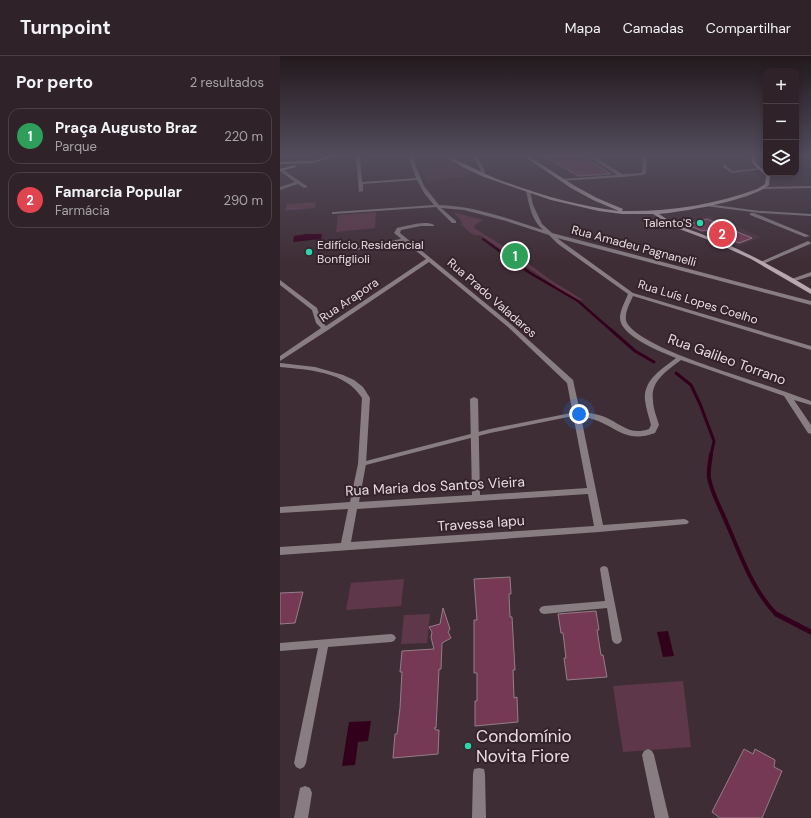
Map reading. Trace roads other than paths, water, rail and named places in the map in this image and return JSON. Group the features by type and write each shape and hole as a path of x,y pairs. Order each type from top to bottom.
{"main road":[{"path":"530,192 563,203 604,211 655,213 687,210 755,192"},
{"path":"581,192 604,204 629,213"},
{"path":"594,199 597,204 594,209"},
{"path":"604,204 604,211"},
{"path":"617,212 673,225 715,241 761,263 811,292"},
{"path":"655,213 663,220 673,225"}],"street":[{"path":"424,192 454,222"},
{"name":"Rua Luís Lopes Coelho","path":"528,192 536,219 549,234 631,294 811,348"},
{"path":"707,205 772,213 811,215"},
{"name":"Rua Amadeu Pagnanelli","path":"334,213 453,206 515,222 549,234 811,303"},
{"path":"743,210 807,236"},
{"name":"Rua Prado Valadares","path":"432,225 399,229 398,233 510,326 570,382 576,414"},
{"path":"761,263 808,243"},
{"name":"Rua Arapora","path":"280,359 430,259"},
{"path":"792,280 811,274"},
{"path":"281,283 315,309 319,323 326,329"},
{"name":"Rua Galileo Torrano","path":"631,294 622,318 627,327 652,345 680,358 811,403"},
{"path":"600,529 576,414 606,420 623,431 634,435 652,431 655,424 649,397 651,386 654,380 662,372 680,358"},
{"path":"280,365 307,368 336,374 353,383 363,392 366,398 362,464 345,547"},
{"path":"787,395 811,431"},
{"path":"474,399 476,434 476,498"},
{"name":"Rua Maria dos Santos Vieira","path":"280,510 354,504 591,491"},
{"name":"Travessa Iapu","path":"280,551 684,522"},
{"path":"648,754 662,818"},
{"path":"478,774 479,818"},
{"path":"301,818 306,793"}],"lane":[{"path":"356,248 405,239"},
{"path":"362,464 476,434 576,414"},
{"path":"604,569 617,640"},
{"path":"544,610 610,604"},
{"path":"280,647 391,638"},
{"path":"300,763 324,643"}],"waterway":[{"path":"483,239 530,273 578,301 611,330"},
{"path":"610,329 635,351 654,362"},
{"path":"676,373 691,385 700,404 714,441 711,455"},
{"path":"711,454 709,475 714,496 742,560 754,583 768,605 776,614"},
{"path":"776,614 811,632"}],"place":[{"name":"Talento'S","path":"700,223"},
{"name":"Famarcia Popular","path":"722,234"},
{"name":"Edifício Residencial Bonfiglioli","path":"309,252"},
{"name":"Praça Augusto Braz","path":"515,256"},
{"name":"Condomínio Novita Fiore","path":"468,746"}]}
